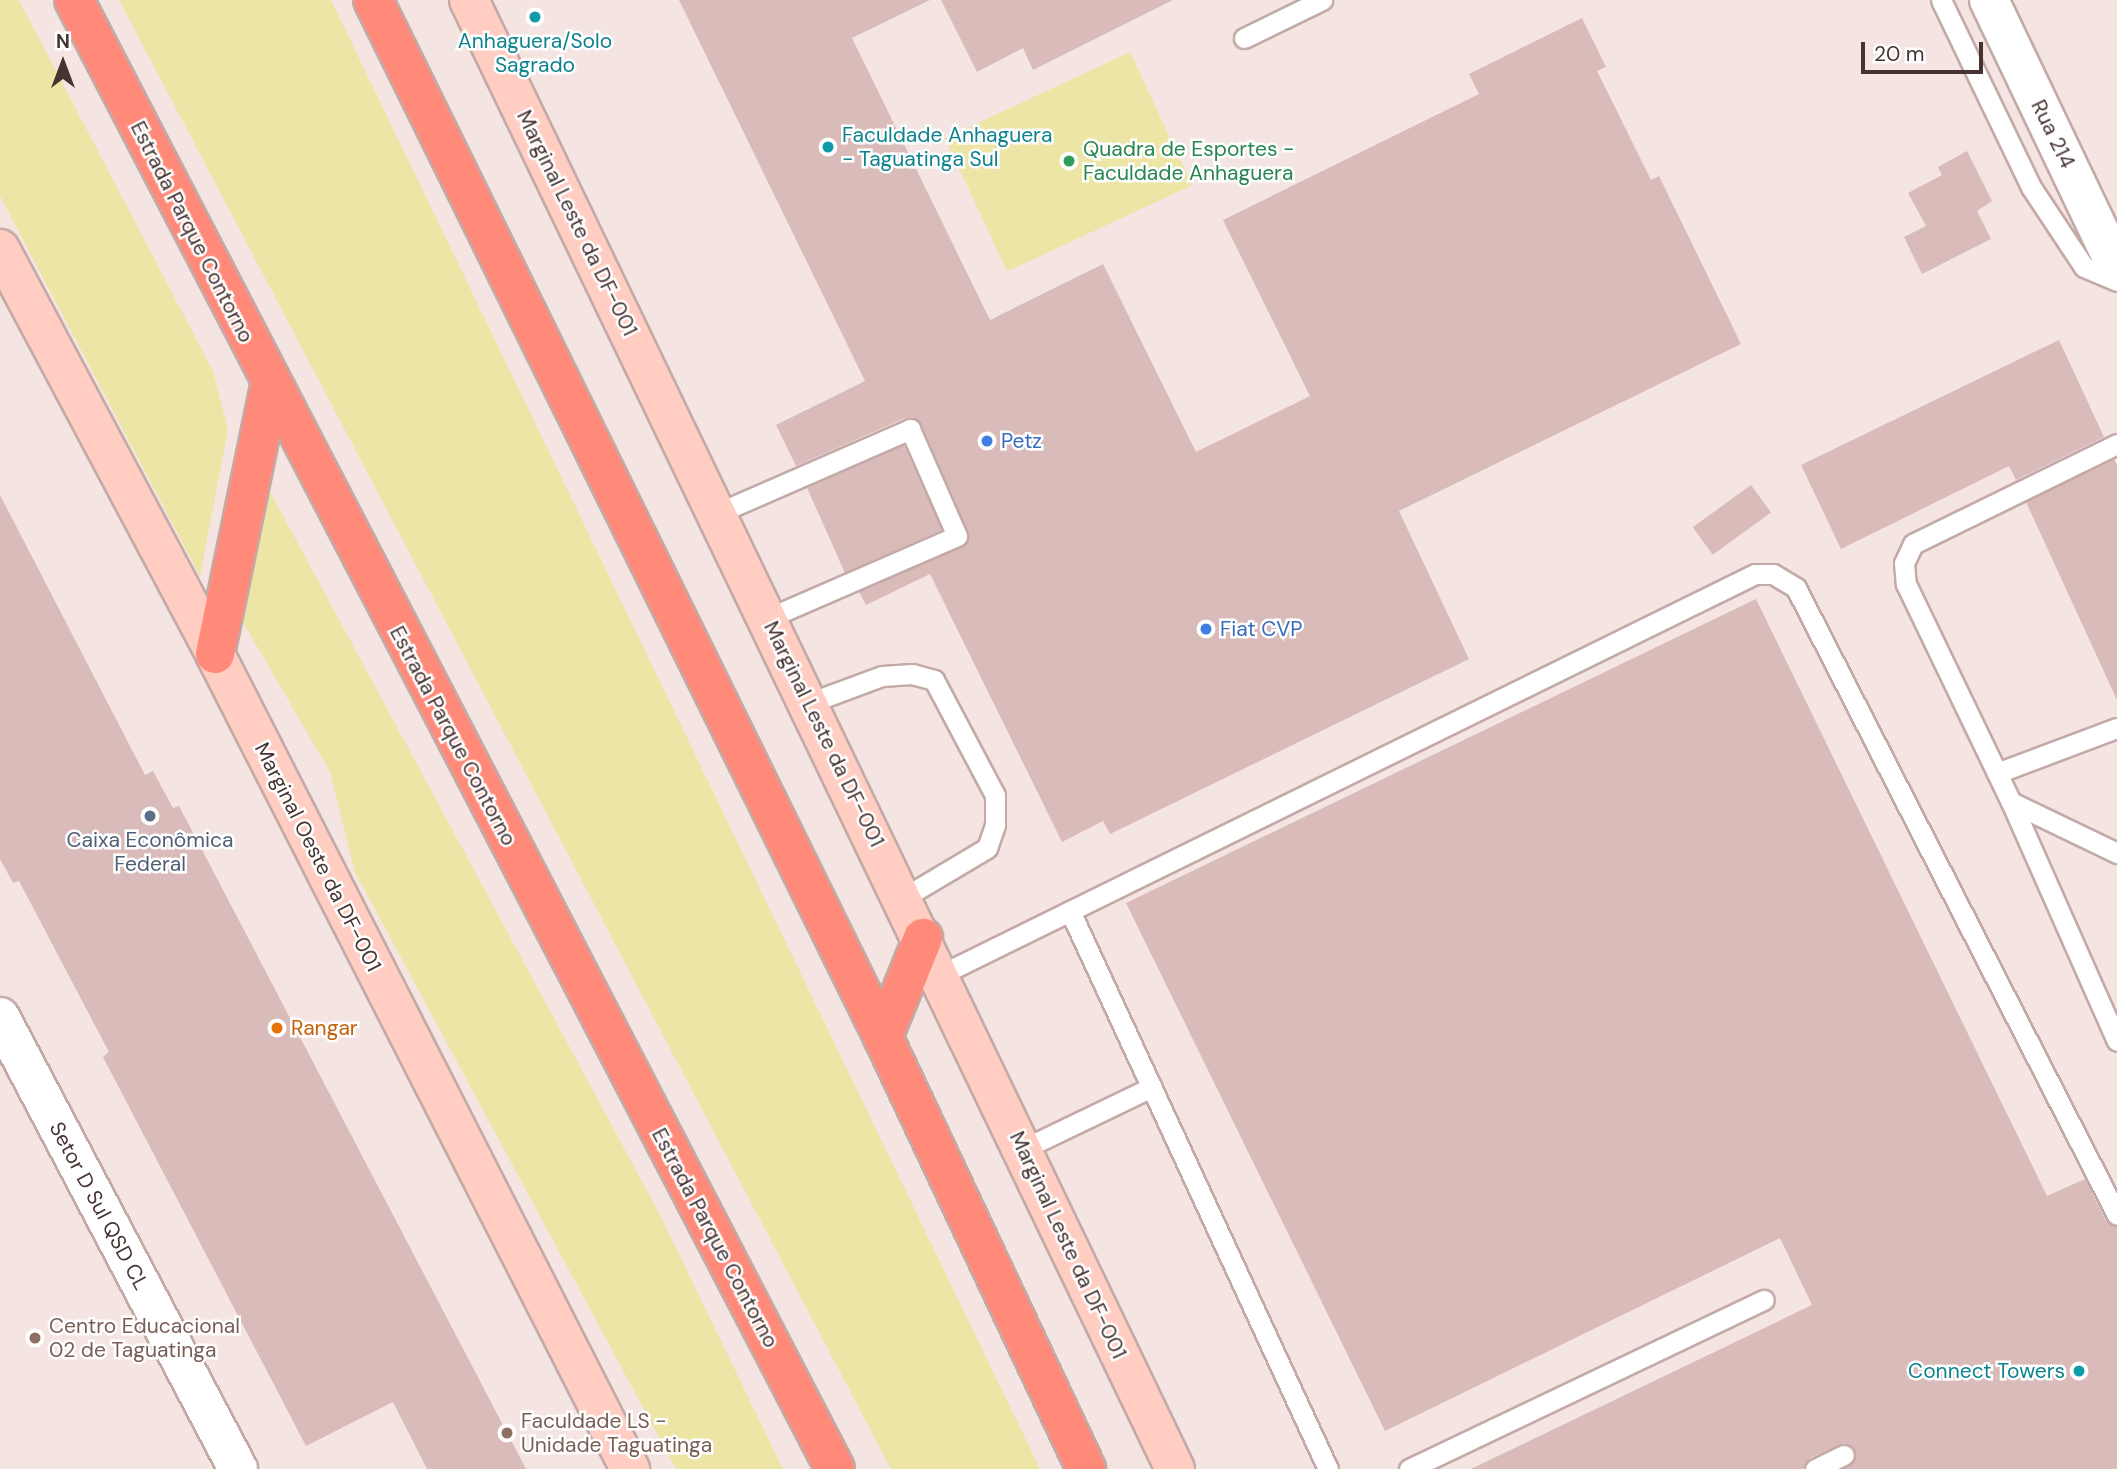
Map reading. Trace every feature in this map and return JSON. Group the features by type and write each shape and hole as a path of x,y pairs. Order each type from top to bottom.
{"highway":[{"name":"Estrada Parque Contorno","path":"74,0 270,386 835,1469"},
{"path":"373,0 883,1037 1086,1469"},
{"path":"215,654 270,386"},
{"path":"883,1037 923,938"}],"main road":[{"name":"Marginal Leste da DF-001","path":"469,0 923,938 1174,1469"},
{"name":"Marginal Oeste da DF-001","path":"0,249 215,654 630,1469"}],"street":[{"name":"Rua 214","path":"1989,0 2117,268"},
{"name":"Setor D Sul QSD CL","path":"0,1017 238,1469"}],"lane":[{"path":"1244,38 1321,0"},
{"path":"1941,0 2031,187 2084,267 2117,281"},
{"path":"718,513 910,429 957,536 768,618"},
{"path":"2117,444 1913,544 1904,563 1906,584 2011,802 2117,1041"},
{"path":"940,975 1755,574 1773,574 1796,588 2117,1215"},
{"path":"809,704 882,676 912,674 934,680 995,795 995,825 987,848 903,898"},
{"path":"1997,773 2117,728"},
{"path":"2011,802 2117,853"},
{"path":"1070,911 1328,1469"},
{"path":"1023,1149 1152,1087"},
{"path":"1409,1469 1764,1300"},
{"path":"1815,1469 1844,1455"}],"shaded area":[{"path":"0,0 19,0 213,371 228,429 200,576 0,196"},
{"path":"119,0 331,0 1040,1469 891,1469"},
{"name":"Quadra de Esportes - Faculdade Anhaguera","path":"1130,52 1192,185 1007,271 945,138"},
{"path":"267,486 659,1213 783,1469 676,1469 355,872 330,772 243,622"}],"building":[{"path":"679,0 930,0 852,38 990,320 1103,264 1196,452 1310,396 1223,220 1479,94 1469,74 1582,18 1606,67 1597,71 1651,180 1659,176 1741,344 1399,511 1469,659 1110,834 1103,821 1062,842 930,574 866,605 859,592 962,547 969,538 921,423 905,418 796,466 776,425 865,381"},
{"path":"941,0 1173,0 1033,70 1023,48 977,72"},
{"path":"1967,151 1992,201 1977,211 1991,239 1922,274 1904,237 1926,226 1908,193 1942,175 1938,167"},
{"path":"2059,340 2104,437 2016,480 2009,466 1841,549 1801,465"},
{"path":"904,445 942,530 845,573 807,488"},
{"path":"2114,459 2117,465 2117,700 2026,502"},
{"path":"1751,485 1771,513 1713,555 1693,527"},
{"path":"0,495 145,775 153,771 173,808 179,806 526,1469 427,1469 393,1402 306,1446 103,1057 109,1052 19,881 13,883 0,859"},
{"path":"1756,599 2047,1196 2085,1179 2106,1221 2117,1227 2117,1469 1843,1469 1856,1455 1844,1443 1810,1458 1803,1469 1471,1469 1812,1305 1780,1238 1385,1431 1126,903"}],"place":[{"name":"Anhaguera/Solo Sagrado","path":"535,17"},
{"name":"Faculdade Anhaguera - Taguatinga Sul","path":"828,147"},
{"name":"Quadra de Esportes - Faculdade Anhaguera","path":"1069,161"},
{"name":"Petz","path":"987,441"},
{"name":"Fiat CVP","path":"1206,629"},
{"name":"Caixa Econômica Federal","path":"150,816"},
{"name":"Rangar","path":"277,1028"},
{"name":"Centro Educacional 02 de Taguatinga","path":"35,1338"},
{"name":"Connect Towers","path":"2079,1371"},
{"name":"Faculdade LS - Unidade Taguatinga","path":"507,1433"}]}
